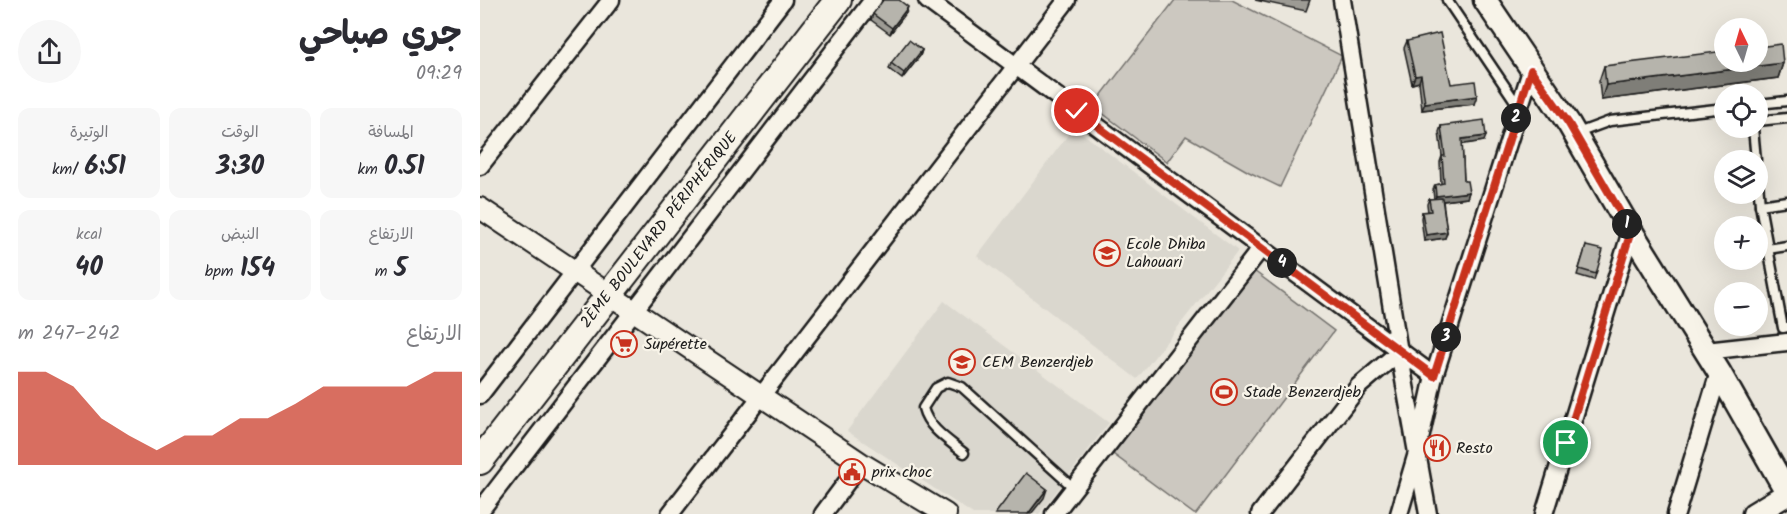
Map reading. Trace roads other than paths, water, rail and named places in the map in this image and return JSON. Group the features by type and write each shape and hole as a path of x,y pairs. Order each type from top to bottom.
{"main road":[{"name":"2ÈME BOULEVARD PÉRIPHÉRIQUE","path":"480,434 593,284 819,0"},
{"name":"2ÈME BOULEVARD PÉRIPHÉRIQUE","path":"480,461 593,284 838,0"},
{"path":"1485,0 1575,134 1631,231 1719,372 1787,493 1754,514"}],"street":[{"path":"480,166 611,0"},
{"path":"480,395 593,284 783,0"},
{"path":"480,511 873,0"},
{"path":"927,0 1434,376"},
{"path":"670,514 1067,0"},
{"path":"1342,0 1399,352 1428,514"},
{"path":"1399,514 1417,453 1434,376 1531,70"},
{"path":"480,208 861,463 946,514"},
{"path":"1544,514 1631,231"},
{"path":"1054,514 1262,247"},
{"path":"1706,351 1787,342"},
{"path":"1260,514 1359,386 1399,352"},
{"path":"1676,514 1719,372"},
{"path":"823,514 861,463"}],"lane":[{"path":"1448,0 1520,108"},
{"path":"1768,103 1787,101"},
{"path":"1575,134 1610,121 1714,109"},
{"path":"1768,120 1787,118"},
{"path":"1768,203 1787,201"},
{"path":"1760,204 1762,216"},
{"path":"1787,246 1768,249 1783,328 1787,327"},
{"path":"963,453 926,418 923,408 936,388 948,382 962,387 1074,488"}],"place":[{"name":"Ecole Dhiba Lahouari","path":"1107,253"},
{"name":"Supérette","path":"624,344"},
{"name":"CEM Benzerdjeb","path":"962,362"},
{"name":"Stade Benzerdjeb","path":"1224,392"},
{"name":"Resto","path":"1437,448"},
{"name":"prix choc","path":"852,472"}]}
